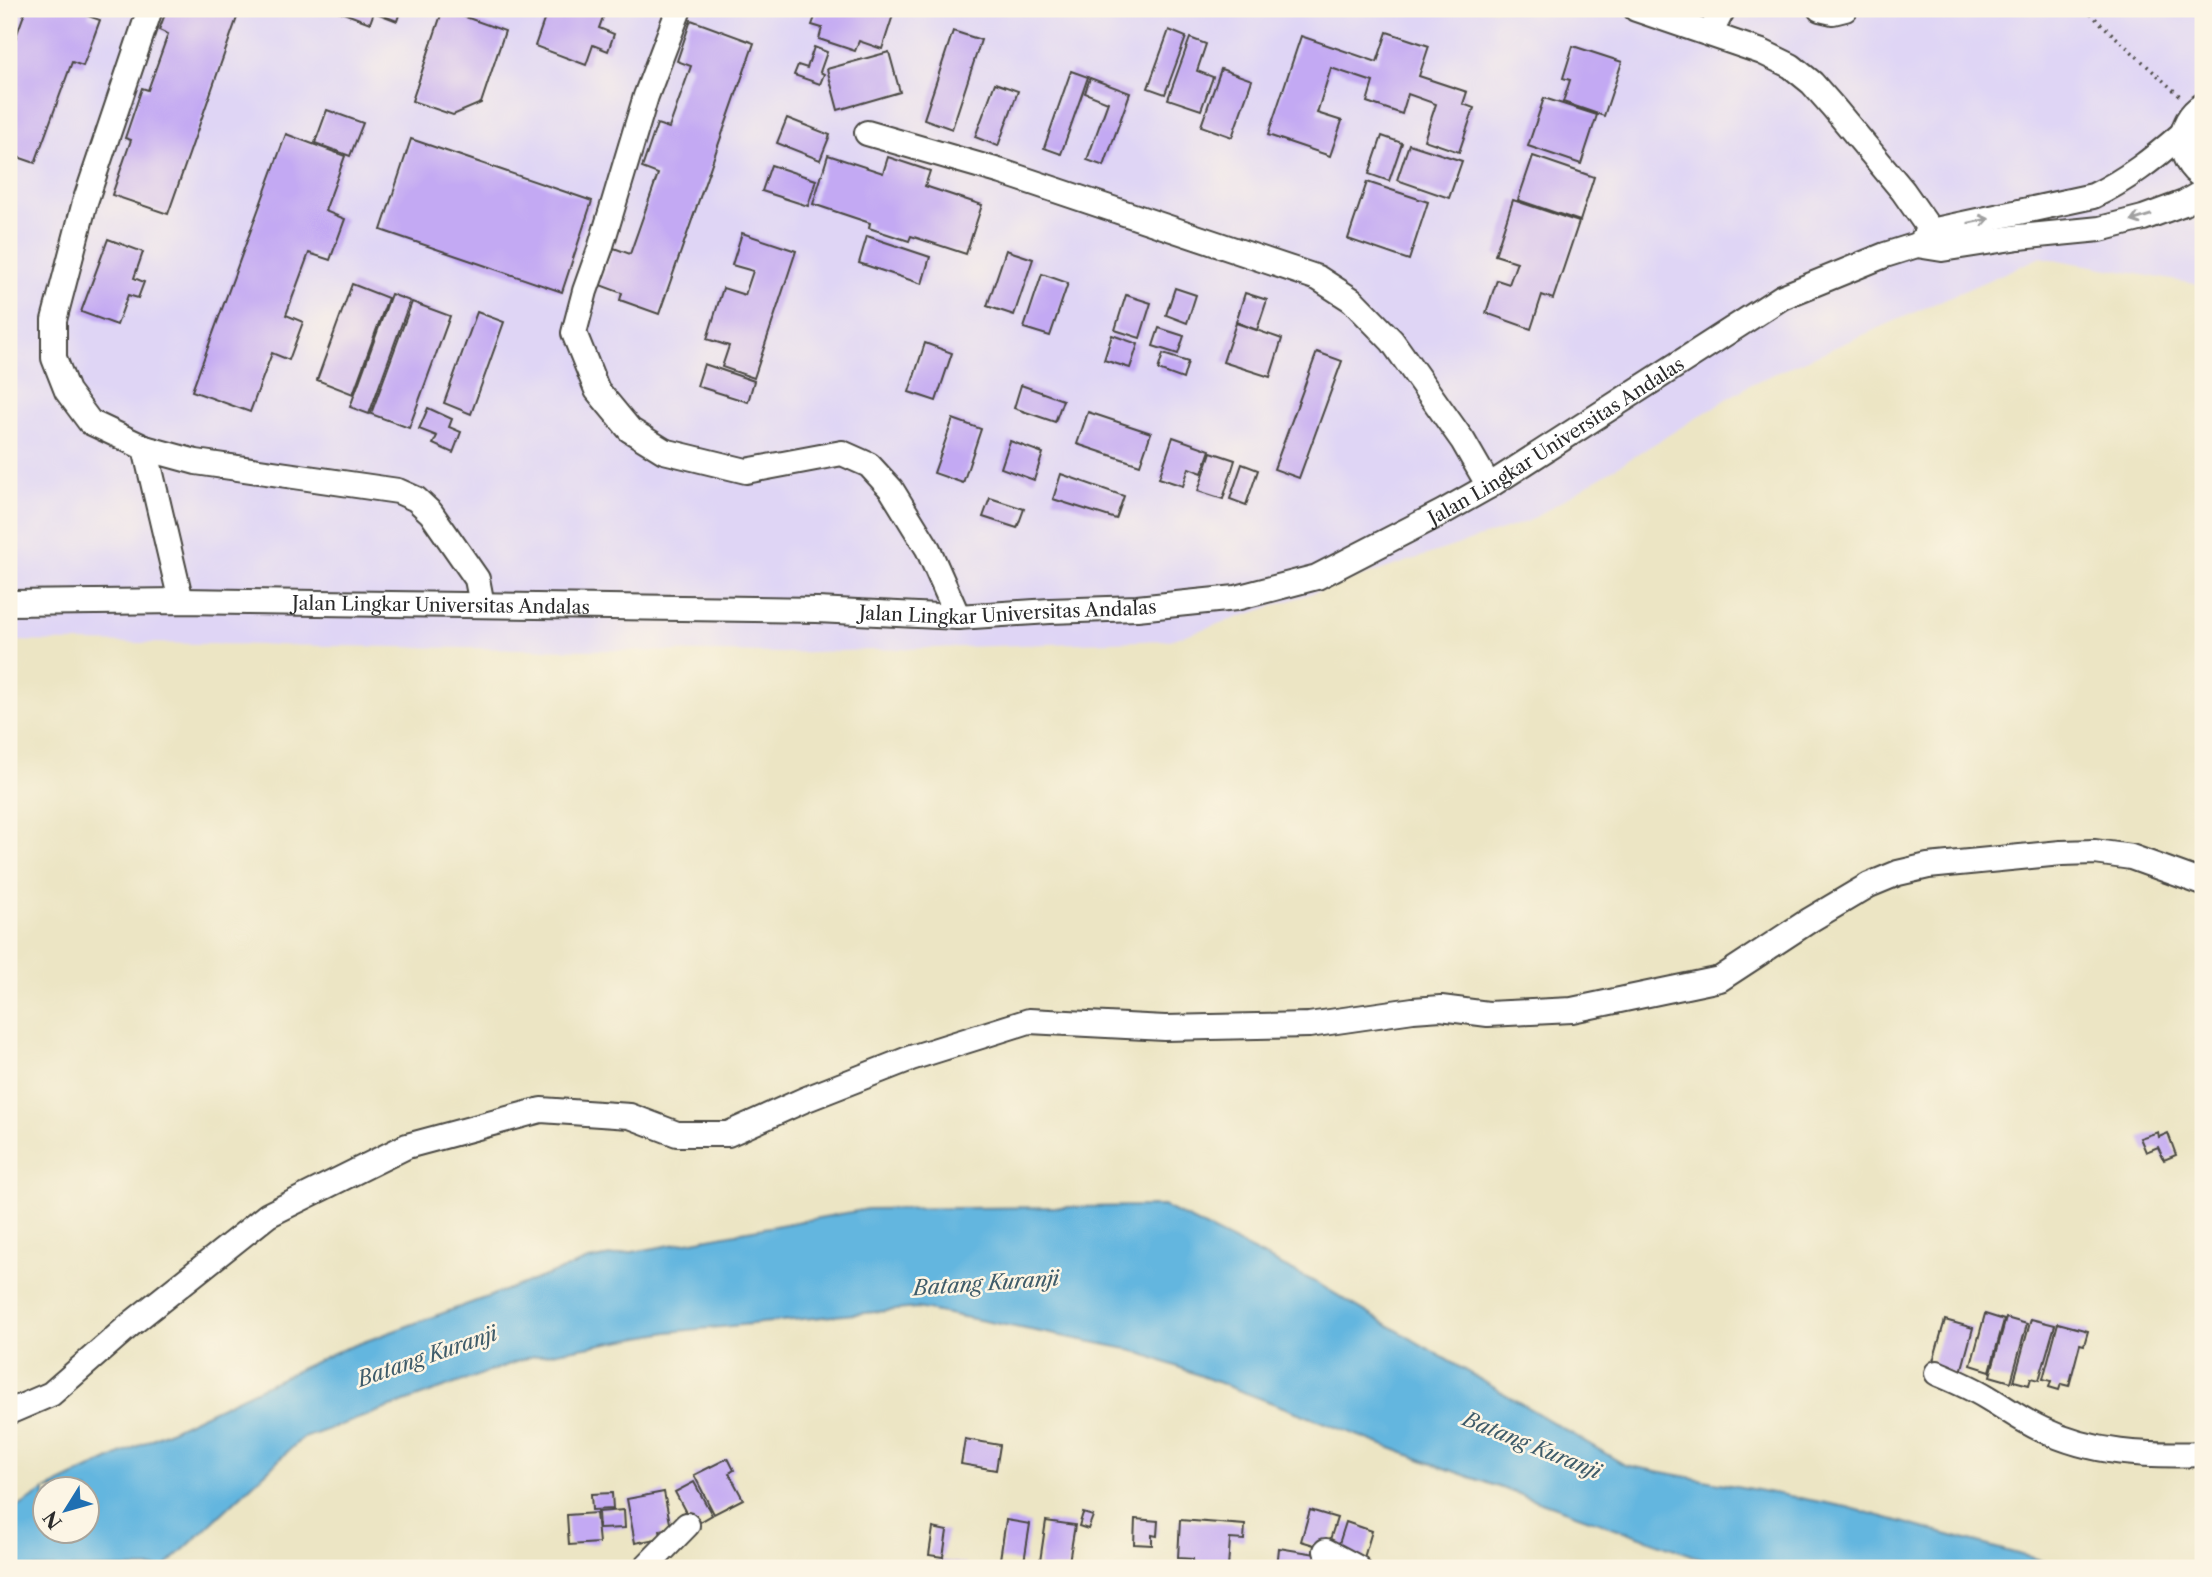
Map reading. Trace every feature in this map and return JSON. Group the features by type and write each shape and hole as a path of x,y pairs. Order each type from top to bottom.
{"street":[{"path":"150,9 85,202 54,320 54,358 67,391 90,422 145,448 196,462 398,491 416,499 431,513 477,579 482,605"},
{"path":"679,9 646,96 574,333 597,390 630,430 664,451 746,471 842,453 869,465 891,489 928,549 958,617"},
{"path":"1636,9 1762,52 1791,66 1812,83 1903,191 1924,238"},
{"path":"1710,33 1723,9"},
{"path":"1820,9 1833,12 1845,9"},
{"path":"2201,106 2187,121 2182,134 2183,149 2189,164 2203,177"},
{"path":"867,133 1002,172 1318,278 1352,300 1392,341 1463,441 1489,486"},
{"name":"Jalan Lingkar Universitas Andalas","path":"9,603 181,601 482,605 817,610 958,617 1137,608 1236,598 1317,577 1443,512 1489,486 1782,298 1924,238 2093,196 2132,176 2182,134"},
{"name":"Jalan Lingkar Universitas Andalas","path":"1924,238 1942,249 2019,237 2100,229 2143,218 2184,203 2203,192"},
{"path":"145,448 181,601"},
{"path":"9,1412 51,1394 131,1324 268,1215 407,1146 541,1110 630,1116 677,1134 728,1134 804,1100 911,1058 1029,1021 1165,1028 1309,1025 1441,1008 1488,1014 1572,1010 1720,979 1869,885 1898,873 1928,866 2095,852 2131,857 2203,883"},
{"path":"1937,1373 1984,1396 2040,1429 2075,1443 2156,1456 2203,1454"},
{"path":"645,1568 687,1525"},
{"path":"1326,1551 1358,1568"}],"path":[{"path":"2085,9 2201,106"}],"shaded area":[{"path":"9,9 2203,9 2203,291 2195,284 2041,257 1753,383 1529,521 1170,640 783,653 9,641"}],"water":[{"name":"Batang Kuranji","path":"1163,1206 1315,1282 1625,1465 1847,1507 2069,1568 1729,1568 1430,1463 1133,1350 917,1308 668,1332 530,1357 301,1439 164,1568 9,1568 9,1513 32,1498 32,1546 102,1546 102,1476 74,1476 336,1352 589,1260 868,1209"}],"building":[{"path":"26,9 91,9 88,16 100,20 83,66 72,62 35,163 9,154 9,56"},
{"path":"167,9 240,9 168,214 112,195 131,140 125,138 142,88 148,90 168,34 159,30"},
{"path":"333,9 401,9 397,21 374,12 370,23"},
{"path":"443,9 505,31 481,103 453,115 412,101"},
{"path":"548,9 606,9 599,28 614,34 608,51 593,45 586,65 535,46"},
{"path":"818,9 884,9 894,12 882,49 859,41 855,51 819,39 822,28 812,25"},
{"path":"1670,9 1696,9 1693,17"},
{"path":"691,20 754,43 659,314 620,300 622,293 600,285 614,248 630,254 658,174 642,168 657,124 669,128 691,66 677,61"},
{"path":"1169,30 1186,37 1165,94 1148,88"},
{"path":"953,31 981,40 952,129 924,119"},
{"path":"1387,32 1429,46 1419,76 1467,92 1463,104 1474,108 1459,152 1424,140 1436,104 1408,94 1402,114 1367,102 1373,82 1331,68 1317,113 1342,121 1330,156 1268,135 1301,36 1377,62"},
{"path":"1190,38 1206,44 1197,71 1213,77 1201,110 1168,99"},
{"path":"1573,46 1622,62 1604,116 1563,102 1570,80 1563,78"},
{"path":"814,47 827,52 820,72 824,74 820,84 794,75 798,65 807,68"},
{"path":"889,52 900,92 838,110 827,69"},
{"path":"1221,69 1252,80 1232,137 1201,126"},
{"path":"1071,71 1088,77 1061,154 1044,148"},
{"path":"1090,78 1130,93 1104,166 1087,160 1108,102 1085,93"},
{"path":"995,83 1018,91 998,146 975,137"},
{"path":"1544,98 1597,115 1581,164 1528,146"},
{"path":"327,110 363,123 350,156 315,143"},
{"path":"787,118 830,135 820,160 777,143"},
{"path":"286,134 345,156 325,211 345,219 330,260 309,253 286,315 303,322 289,360 272,353 250,412 192,391"},
{"path":"1382,136 1402,143 1389,181 1369,174"},
{"path":"411,139 592,201 562,292 381,230"},
{"path":"1409,144 1462,161 1449,198 1397,180"},
{"path":"828,155 883,173 888,157 930,171 925,186 982,205 966,254 911,236 909,241 869,228 870,223 813,204"},
{"path":"1533,156 1594,177 1580,221 1518,200"},
{"path":"771,165 816,180 808,206 762,191"},
{"path":"1367,182 1428,202 1409,260 1348,239"},
{"path":"1513,200 1579,222 1553,299 1542,295 1531,329 1486,313 1497,280 1509,284 1517,262 1495,255"},
{"path":"742,233 796,251 754,378 722,367 729,346 707,339 723,288 745,295 753,271 732,265"},
{"path":"867,236 930,257 922,284 859,263"},
{"path":"108,239 143,252 134,278 144,282 138,298 128,295 117,325 81,312"},
{"path":"1006,250 1033,259 1014,315 987,306"},
{"path":"1042,274 1068,283 1050,336 1024,328"},
{"path":"352,284 388,298 353,394 317,380"},
{"path":"1175,288 1196,295 1187,323 1166,315"},
{"path":"1245,293 1267,300 1257,330 1236,322"},
{"path":"391,294 410,301 369,414 350,407"},
{"path":"1126,295 1151,303 1140,338 1115,330"},
{"path":"412,302 450,316 409,428 371,414"},
{"path":"477,312 504,322 471,414 444,403"},
{"path":"1236,323 1282,339 1270,377 1223,362"},
{"path":"1159,328 1184,336 1178,354 1153,346"},
{"path":"1112,335 1138,344 1130,368 1104,360"},
{"path":"925,343 952,353 936,401 909,392"},
{"path":"1317,352 1342,361 1299,478 1274,469"},
{"path":"1163,354 1188,362 1183,379 1158,370"},
{"path":"704,364 754,381 748,402 697,386"},
{"path":"1021,385 1063,400 1055,422 1014,408"},
{"path":"428,408 452,419 449,427 461,432 453,453 433,444 437,436 419,429"},
{"path":"1088,412 1151,433 1140,465 1077,444"},
{"path":"953,419 981,429 963,483 934,473"},
{"path":"1173,437 1210,450 1202,473 1189,468 1183,486 1159,478"},
{"path":"1010,441 1043,453 1034,480 1001,468"},
{"path":"1211,452 1235,460 1223,499 1198,491"},
{"path":"1242,464 1258,470 1246,505 1230,499"},
{"path":"1061,474 1124,496 1116,519 1053,499"},
{"path":"990,498 1024,509 1017,528 983,517"},
{"path":"2158,1132 2159,1137 2168,1133 2176,1155 2164,1160 2158,1147 2146,1152 2140,1138"},
{"path":"1985,1314 2004,1320 1990,1371 1971,1365"},
{"path":"2006,1318 2027,1324 2011,1382 1990,1376"},
{"path":"2031,1319 2055,1325 2039,1380 2031,1378 2029,1385 2014,1381"},
{"path":"1945,1320 1973,1328 1960,1376 1931,1368"},
{"path":"2058,1323 2088,1331 2084,1345 2080,1344 2069,1386 2061,1384 2059,1390 2049,1387 2051,1381 2043,1379"},
{"path":"965,1439 1000,1445 996,1470 961,1464"},
{"path":"728,1458 734,1470 729,1473 743,1499 714,1514 694,1475"},
{"path":"694,1482 712,1515 693,1526 675,1492"},
{"path":"664,1492 671,1528 660,1530 661,1538 635,1543 627,1499"},
{"path":"612,1493 613,1509 592,1510 591,1494"},
{"path":"624,1510 625,1528 599,1529 598,1512"},
{"path":"1310,1510 1337,1518 1327,1549 1301,1541"},
{"path":"596,1513 599,1543 569,1545 567,1515"},
{"path":"1083,1513 1093,1516 1088,1529 1079,1526"},
{"path":"1135,1519 1158,1521 1157,1536 1152,1535 1152,1545 1134,1544"},
{"path":"1006,1520 1030,1524 1024,1562 1000,1559"},
{"path":"1180,1520 1245,1525 1244,1540 1230,1539 1228,1568 1193,1568 1193,1559 1178,1558"},
{"path":"1046,1521 1075,1525 1068,1568 1039,1568"},
{"path":"1346,1522 1372,1531 1363,1561 1336,1553"},
{"path":"933,1528 947,1531 943,1557 929,1555"},
{"path":"1279,1548 1316,1554 1315,1568 1277,1568"},
{"path":"938,1560 966,1564 966,1568 937,1568"}]}
